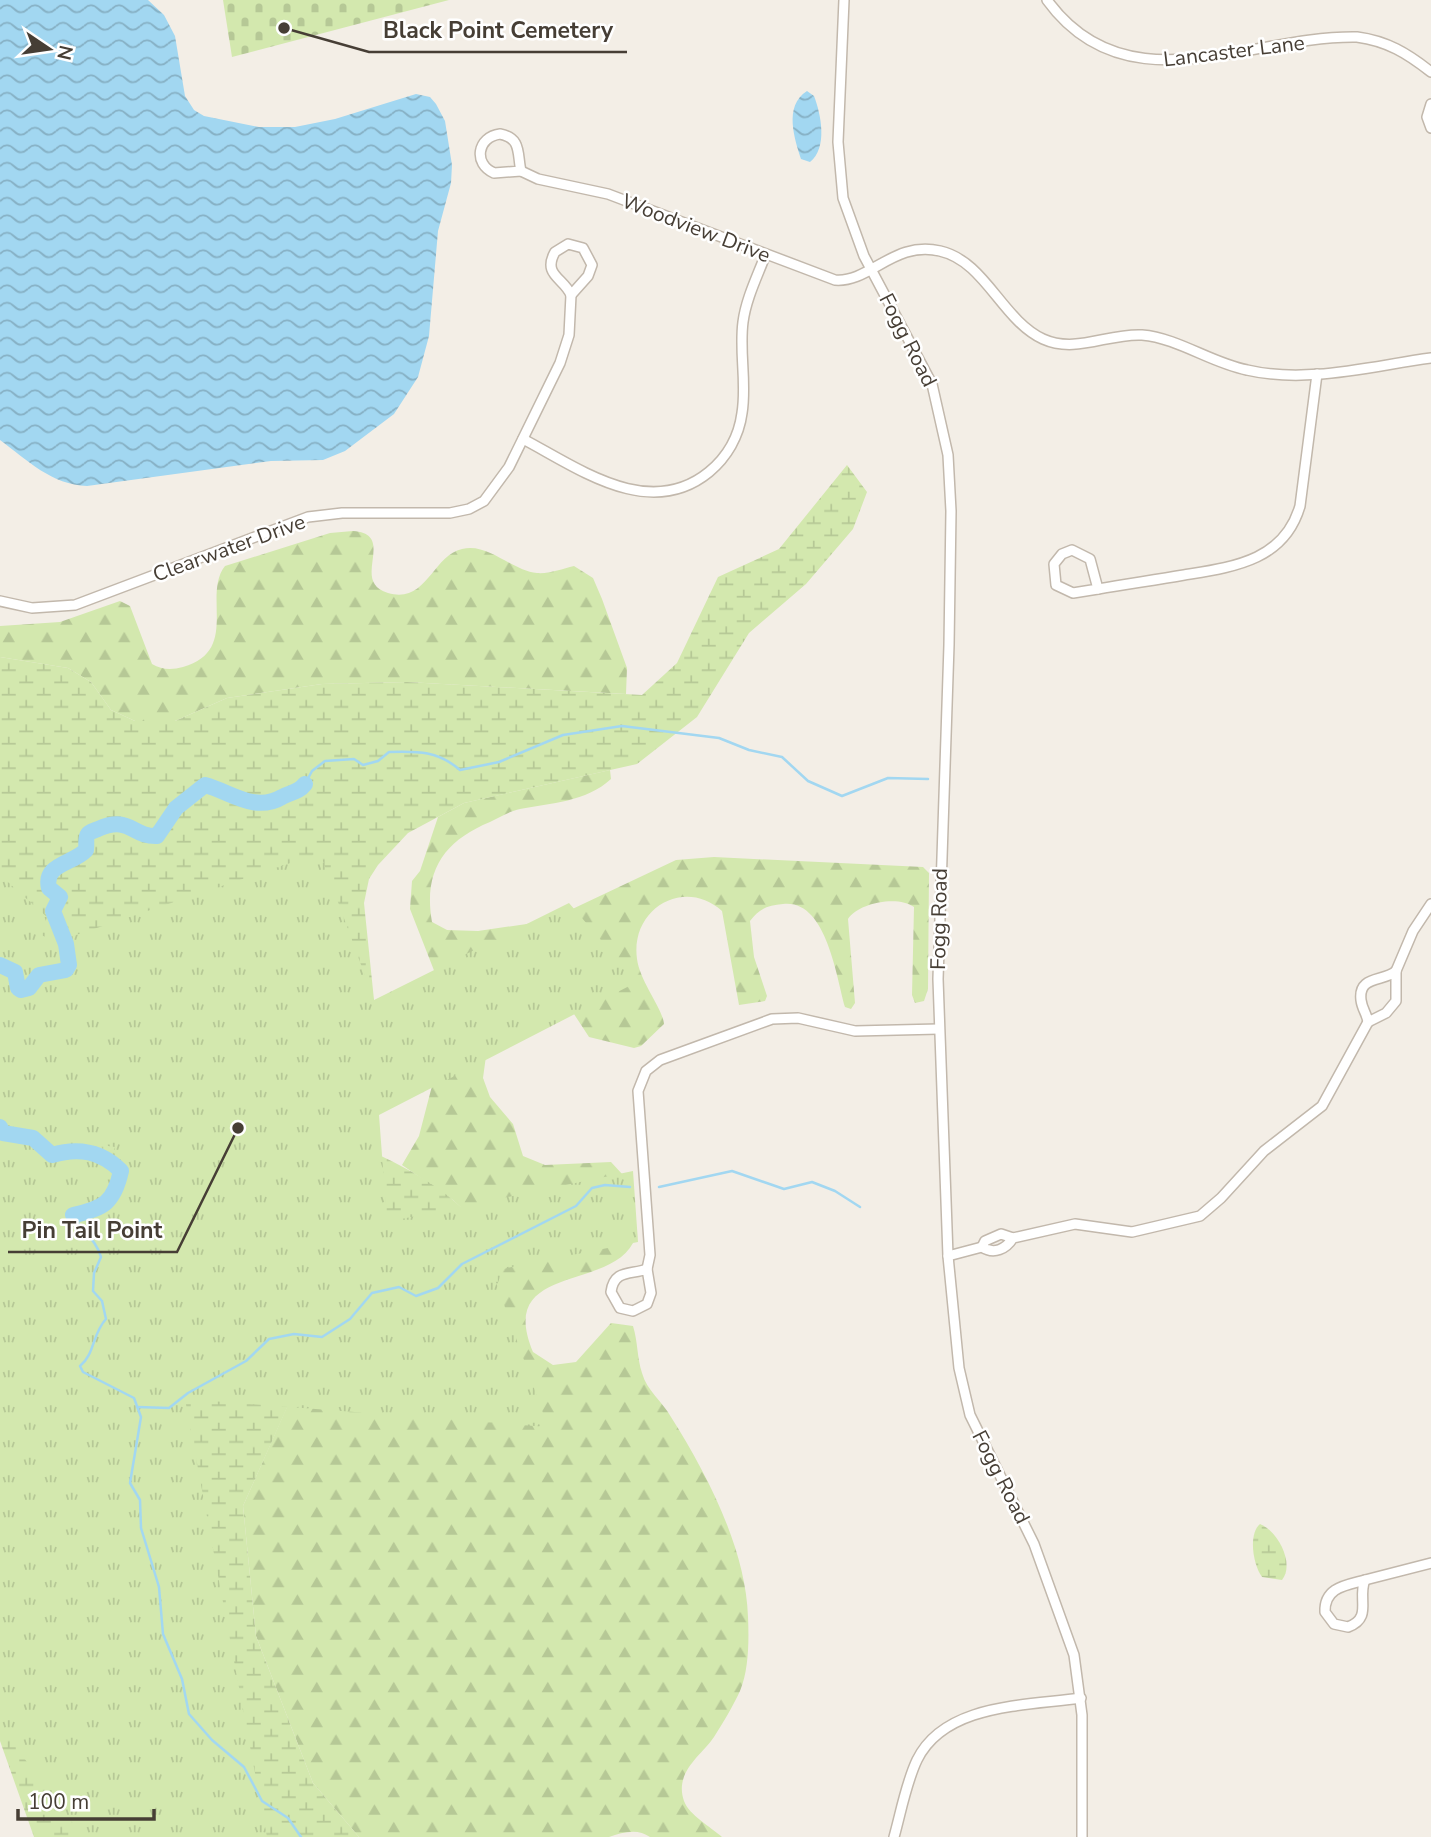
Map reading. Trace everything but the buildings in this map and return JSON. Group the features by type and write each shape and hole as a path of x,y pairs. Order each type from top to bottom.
{"street":[{"name":"Fogg Road","path":"844,0 839,167 850,225 870,268 927,372 937,398 948,455 951,511 946,747 938,908 939,1029 948,1256 964,1396 975,1428 1018,1509 1072,1646 1081,1698 1082,1837"},
{"name":"Lancaster Lane","path":"1047,0 1061,18 1082,35 1106,48 1139,59 1181,60 1357,37 1377,39 1392,46 1431,72"},
{"path":"1431,104 1427,117 1431,128"},
{"name":"Woodview Drive","path":"521,171 519,147 513,138 497,134 483,143 480,156 488,170 498,174 521,171 538,179 608,194 765,256 839,281 904,252 937,250 962,261 1030,330 1048,341 1081,345 1143,335 1245,370 1289,376 1431,358"},
{"path":"572,244 586,251 592,265 588,276 571,295 553,274 551,263 558,249 572,244"},
{"path":"523,439 604,481 635,492 678,489 709,472 727,453 739,427 743,404 743,323 765,256"},
{"name":"Clearwater Drive","path":"0,601 32,608 75,605 308,517 342,513 440,514 469,509 490,495 523,439 564,353 570,326 571,295"},
{"path":"1098,589 1095,568 1084,554 1072,550 1056,560 1053,578 1063,591 1073,593 1098,589 1236,566 1259,558 1279,543 1294,524 1300,506 1317,373"},
{"path":"948,1256 982,1247 992,1236 1001,1234 1013,1238 1075,1224 1125,1232 1138,1231 1200,1216 1221,1198 1264,1151 1322,1106 1368,1022 1393,1006 1398,997 1396,971 1413,931 1431,904"},
{"path":"1368,1022 1361,1001 1362,989 1369,980 1396,971"},
{"path":"648,1269 627,1272 615,1279 611,1292 620,1308 638,1310 647,1304 651,1293 638,1100 640,1083 651,1066 684,1049 780,1017 798,1018 855,1031 939,1029"},
{"path":"982,1247 988,1251 1005,1248 1013,1238"},
{"path":"1365,1580 1362,1589 1365,1608 1361,1619 1344,1627 1331,1622 1325,1608 1330,1594 1365,1580 1431,1563"},
{"path":"894,1837 917,1761 927,1744 945,1727 972,1716 1081,1698"}],"green space":[{"path":"223,0 449,0 232,57"},
{"path":"847,465 867,492 853,529 806,584 749,633 697,717 637,764 464,803 408,833 378,865 369,879 364,903 374,1000 364,1148 420,1177 455,1202 483,1232 501,1267 497,1286 480,1306 294,1392 243,1506 256,1636 313,1783 359,1837 34,1837 0,1741 0,657 68,668 91,682 111,710 135,721 175,721 227,698 322,684 407,682 642,695 677,663 718,577 779,549"},
{"path":"353,531 366,534 372,540 372,579 377,587 388,593 401,595 412,592 421,586 443,560 462,549 472,548 491,553 537,573 574,566 593,578 602,599 627,668 626,694 407,682 322,684 227,698 175,721 135,721 111,710 91,682 68,668 0,657 0,626 60,622 120,601 130,606 152,664 167,669 183,667 200,659 210,649 217,621 219,578 225,566 330,533"},
{"path":"610,770 611,779 591,793 512,811 460,838 440,860 434,873 430,904 432,922 447,930 478,931 547,921 676,860 714,857 923,867 929,873 928,989 924,1001 915,1003 912,995 914,907 907,903 879,902 860,909 848,919 855,1003 851,1009 845,1007 833,959 819,926 810,913 798,906 783,904 764,908 750,921 754,957 767,996 765,1001 739,1005 722,911 707,901 692,897 677,898 663,903 651,912 642,925 637,941 639,968 664,1024 641,1046 634,1048 589,1037 572,1011 486,1056 483,1078 490,1097 513,1124 523,1156 545,1165 611,1162 623,1175 633,1243 620,1258 602,1268 542,1291 530,1305 526,1324 533,1352 553,1365 576,1362 611,1323 633,1326 644,1379 685,1439 711,1487 732,1539 746,1591 748,1655 745,1674 740,1691 714,1737 690,1765 682,1791 690,1811 722,1837 650,1837 625,1832 609,1837 359,1837 313,1783 256,1636 243,1506 294,1391 483,1228 453,1200 402,1165 419,1136 440,1055 435,973 410,909 412,881 420,871 438,817 464,803"},
{"path":"320,853 374,1000 569,903 637,982 379,1115 387,1222 633,1171 638,1242 492,1271 548,1427 185,1399 267,1837 83,1837 0,1726 0,875 47,917 41,935 48,938 56,930 70,937","holes":["101,1145 115,1147 113,1152 127,1162 116,1192"]},
{"path":"1260,1524 1273,1533 1283,1549 1287,1565 1282,1580 1262,1577 1256,1565 1253,1542"}],"water":[{"path":"0,0 148,0 164,15 175,36 185,96 194,110 204,116 259,127 295,127 335,119 416,94 430,97 445,121 452,165 451,183 438,231 429,336 418,377 394,414 345,451 323,460 271,461 87,486 74,485 51,476 0,440"},
{"path":"807,91 814,96 821,130 819,148 810,162 801,159 793,124 795,105"}],"waterway":[{"path":"305,784 312,771 325,761 354,759 363,765 378,761 389,752 419,752 444,759 460,770 499,762 563,735 622,726 719,738 749,750 782,757 808,781 842,796 888,778 928,779"},
{"path":"0,965 15,972 18,988 21,990 29,988 39,975 66,970 69,965 66,944 53,911 60,897 49,888 48,880 50,874 60,865 86,850 88,834 117,824 157,836 176,808 205,785 243,800 262,803 294,792 305,784"},
{"path":"0,1127 3,1133 33,1138 52,1155 71,1151 89,1152 106,1159 121,1171 115,1190 106,1202 93,1210 73,1215"},
{"path":"659,1187 732,1171 784,1189 812,1182 835,1191 860,1207"},
{"path":"137,1407 169,1408 188,1393 246,1361 269,1339 294,1334 322,1337 350,1319 372,1293 399,1287 416,1296 438,1288 462,1264 576,1206 592,1188 605,1185 630,1187"},
{"path":"73,1215 96,1245 101,1257 94,1273 93,1291 102,1301 106,1319 88,1356 80,1366 83,1372 134,1398 141,1417 130,1483 140,1500 141,1528 159,1587 163,1634 182,1679 189,1714 212,1740 244,1767 262,1801 288,1818 301,1837"}],"place":[{"name":"Black Point Cemetery","path":"284,28"},
{"name":"Pin Tail Point","path":"238,1128"}]}
